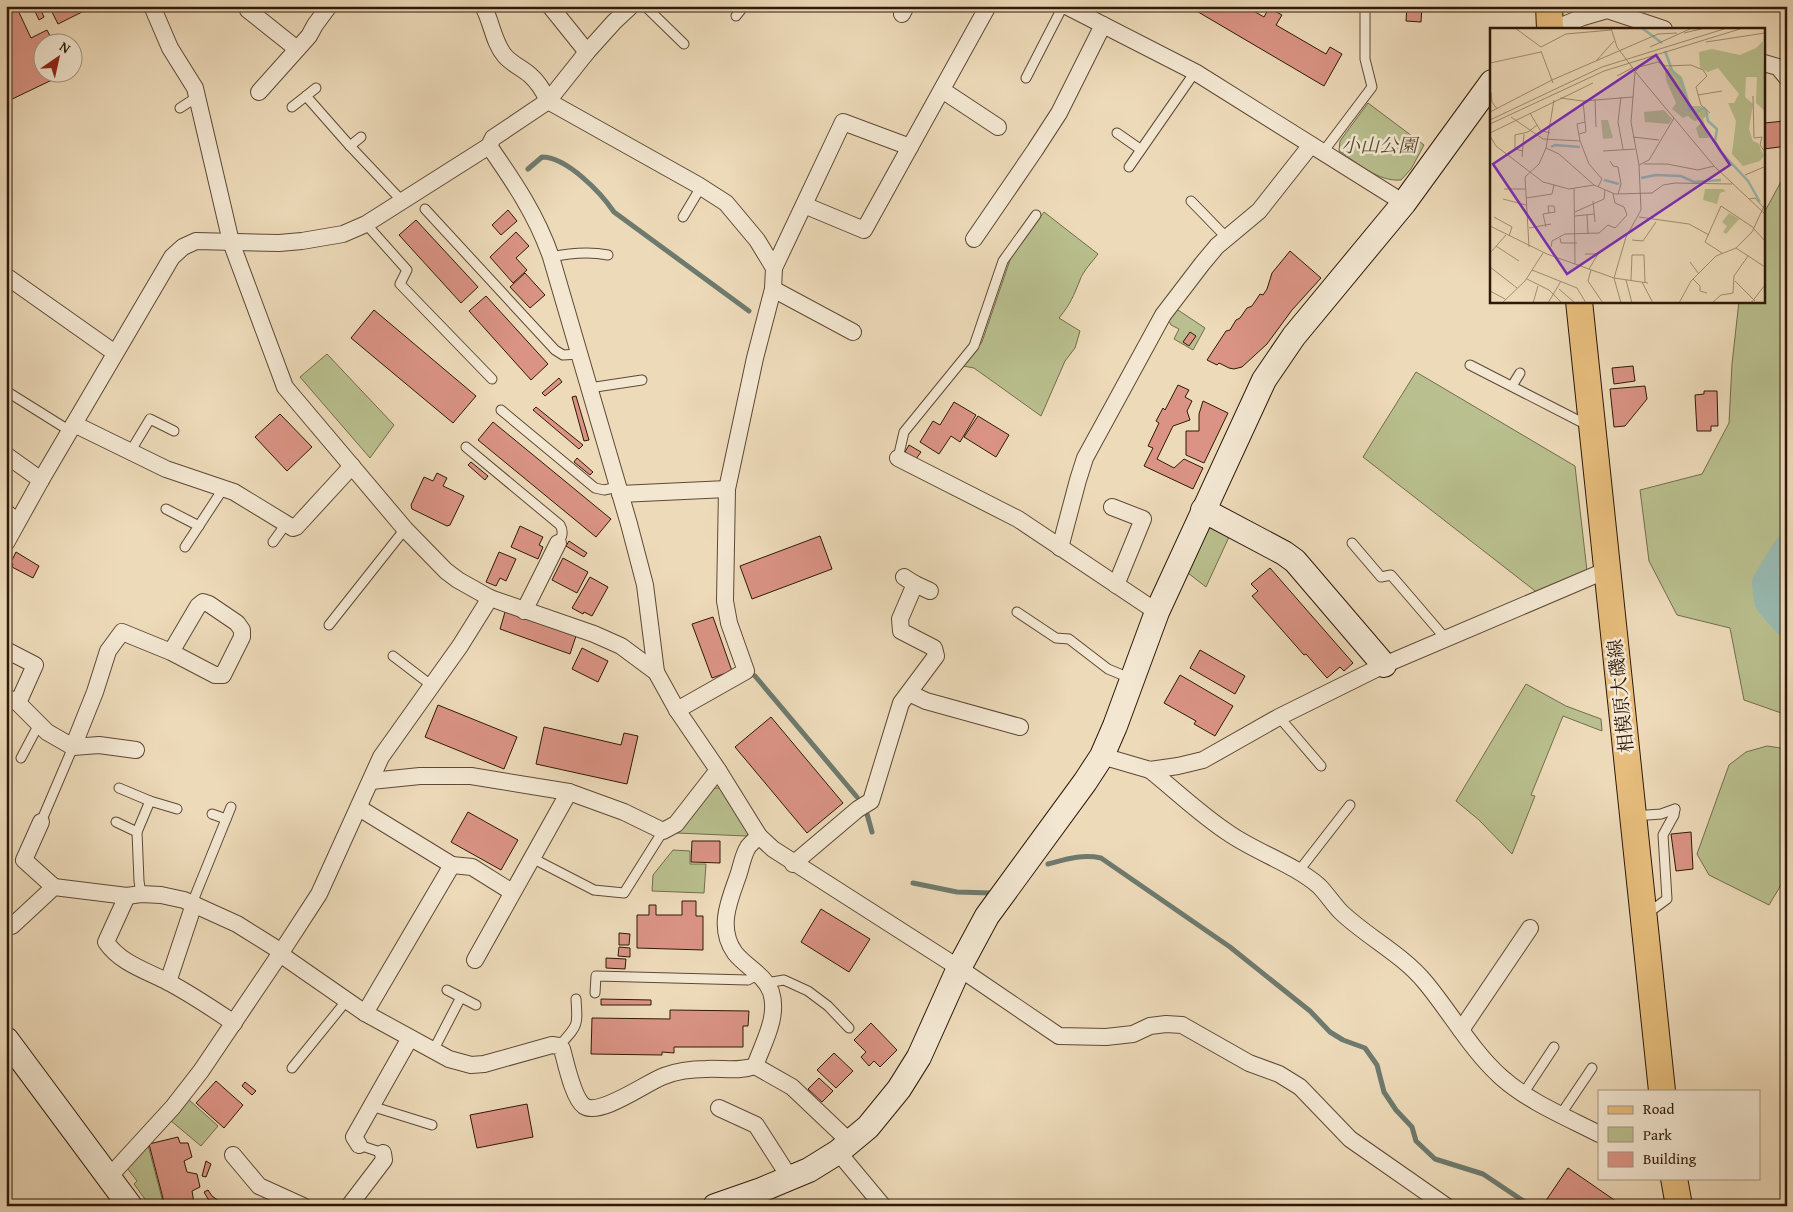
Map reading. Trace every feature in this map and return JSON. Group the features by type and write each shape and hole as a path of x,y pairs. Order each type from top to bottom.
{"main road":[{"path":"1549,6 1552,28"},
{"name":"相模原大磯線","path":"1579,302 1662,1090"},
{"path":"1674,1180 1679,1206"}],"street":[{"path":"152,6 170,48 195,88 231,242 286,386 405,529 458,580 490,598 594,634 621,646 656,672"},
{"path":"246,6 248,10 297,49"},
{"path":"259,92 309,36 329,6"},
{"path":"483,6 492,24 497,45 506,57 532,76 548,100 702,187 726,203 757,240 774,268"},
{"path":"550,6 587,52"},
{"path":"6,543 172,257 182,247 196,241 302,241 343,234 366,224 488,146 492,138 548,100 587,52 631,6"},
{"path":"804,205 864,230 988,6"},
{"path":"1065,6 1195,72 1404,203"},
{"path":"1554,28 1583,16 1607,10 1661,28"},
{"path":"974,239 1028,145 1058,113 1103,25"},
{"path":"1766,64 1778,67 1787,78"},
{"path":"715,1206 761,1190 809,1170 844,1147 878,1117 911,1071 958,968 987,916 1102,756 1157,612 1264,380 1294,336 1404,203 1490,85"},
{"path":"942,90 998,127"},
{"path":"677,710 746,671 729,623 725,601 727,489 755,358 773,289 774,268 804,205 837,120 910,147"},
{"path":"488,146 531,209 551,257 645,584 656,672 677,710 718,770 759,836 793,864 958,968 1059,1036 1106,1037 1133,1034 1150,1026 1182,1025 1249,1063 1279,1074 1300,1087 1350,1139 1446,1206"},
{"path":"1060,548 1085,458 1162,315 1202,264 1227,238 1259,211 1317,149"},
{"path":"6,276 115,353"},
{"path":"773,289 853,332"},
{"path":"72,427 166,469 241,495 293,528 352,466"},
{"path":"6,455 41,480"},
{"path":"898,458 1018,519 1157,612"},
{"path":"619,490 727,489"},
{"path":"1112,507 1143,519 1116,585"},
{"path":"1203,510 1295,561 1384,665"},
{"path":"524,611 558,544"},
{"path":"1150,770 1203,760 1279,717 1384,665 1607,570"},
{"path":"793,864 858,809 871,801 901,703 936,656 934,648 901,631 900,619 916,584"},
{"path":"109,1177 173,1107 201,1071 280,954 319,894 381,757 460,646 490,598"},
{"path":"74,747 108,651 122,632 171,652 215,675 223,675 242,637 242,630 237,623 203,602 198,606 171,652"},
{"path":"6,650 35,665 12,700 47,732 74,747 99,746 136,750"},
{"path":"909,693 926,701 994,713 1020,727"},
{"path":"1102,756 1150,770 1227,832 1318,885 1330,896 1340,911 1408,966 1424,982 1488,1065 1523,1094 1598,1133"},
{"path":"371,781 420,776 471,776 569,792 624,812 662,831 676,824 718,770"},
{"path":"475,960 569,792"},
{"path":"359,808 452,865 472,867 512,892"},
{"path":"41,822 24,860 54,887 134,895 161,895 194,904 237,924 365,1013 449,1059 470,1065 484,1064 552,1044 559,1046 562,1049 578,1100 585,1107 596,1109 638,1090 663,1076 681,1071 705,1068 744,1070 755,1066 792,1087 844,1147 883,1206"},
{"path":"755,1066 771,1023 773,1007 771,992 762,978 740,958 731,946 726,928 726,919 729,901 748,846 759,836"},
{"path":"365,1013 452,865"},
{"path":"12,926 54,887"},
{"path":"134,895 106,942 109,947 133,965 168,982 234,1023"},
{"path":"168,982 194,904"},
{"path":"1460,1030 1530,928"},
{"path":"359,1145 354,1137 410,1038"},
{"path":"6,1039 130,1206"},
{"path":"729,1108 756,1125 790,1178"},
{"path":"349,1206 384,1160 383,1153"},
{"path":"233,1155 259,1186 303,1206"}],"lane":[{"path":"645,6 684,44"},
{"path":"736,16 744,6"},
{"path":"1026,78 1065,6"},
{"path":"1317,149 1372,87 1365,59 1365,6"},
{"path":"1129,167 1195,72"},
{"path":"292,108 316,88"},
{"path":"306,96 403,202"},
{"path":"180,108 197,98"},
{"path":"1117,133 1140,149"},
{"path":"350,146 361,136"},
{"path":"683,217 702,187"},
{"path":"1191,202 1227,238"},
{"path":"426,209 555,350 563,355 579,354"},
{"path":"898,458 904,432 974,346 1003,261 1036,215"},
{"path":"366,224 407,270 400,284 492,379"},
{"path":"551,257 570,253 608,255"},
{"path":"1470,365 1592,428"},
{"path":"1512,386 1520,373"},
{"path":"589,388 642,380"},
{"path":"6,391 72,427"},
{"path":"501,410 595,488 619,490"},
{"path":"130,452 148,418 174,431"},
{"path":"466,447 560,525 563,529 563,535 558,544"},
{"path":"185,547 223,489"},
{"path":"6,508 20,519"},
{"path":"166,509 199,526"},
{"path":"273,542 286,524"},
{"path":"329,625 405,529"},
{"path":"1352,543 1381,577 1391,576 1446,639"},
{"path":"1017,612 1056,638 1069,639 1108,669 1132,679"},
{"path":"393,656 431,685"},
{"path":"1279,717 1321,766"},
{"path":"21,758 39,724"},
{"path":"41,822 74,747"},
{"path":"119,788 150,801 177,809"},
{"path":"134,895 139,881 137,832 150,801"},
{"path":"1298,872 1350,806"},
{"path":"194,904 195,896 231,807"},
{"path":"1633,816 1661,814 1672,812 1675,809 1674,815 1663,835 1667,899 1644,916"},
{"path":"212,814 226,819"},
{"path":"116,822 137,832"},
{"path":"532,858 594,890 624,893 662,831"},
{"path":"596,993 596,976 748,980 762,978 784,980 808,991 828,1006 849,1028"},
{"path":"447,990 476,1005"},
{"path":"433,1051 461,997"},
{"path":"559,1046 572,1032 577,1023 576,999"},
{"path":"292,1068 347,1000"},
{"path":"1523,1094 1554,1047"},
{"path":"1561,1114 1592,1068"},
{"path":"372,1106 432,1125"},
{"path":"359,1145 383,1153"}],"green space":[{"name":"小山公園","path":"1368,103 1424,145 1411,169 1401,180 1393,180 1376,175 1339,151 1340,141"},
{"path":"1787,176 1787,715 1744,700 1730,628 1677,615 1649,561 1640,490 1702,474 1729,423 1732,364 1739,302 1766,302 1766,209 1783,178"},
{"path":"1044,212 1098,254 1083,273 1071,300 1059,318 1080,331 1075,348 1065,361 1041,416 974,368 963,366 982,342 1011,257"},
{"path":"1175,308 1205,328 1193,350 1174,339 1179,329 1171,325 1169,321"},
{"path":"327,354 394,425 370,458 300,377"},
{"path":"1416,372 1575,466 1587,571 1539,594 1363,457"},
{"path":"1209,526 1229,537 1206,587 1188,573"},
{"path":"1526,684 1566,706 1601,719 1602,731 1563,716 1531,795 1535,796 1512,854 1479,820 1456,801"},
{"path":"1767,746 1787,749 1787,875 1769,905 1709,875 1697,854 1729,765 1746,752"},
{"path":"712,788 722,788 749,834 746,836 677,833"},
{"path":"673,850 690,851 690,864 706,864 704,893 652,891 653,875"},
{"path":"188,1099 218,1126 201,1146 170,1120"},
{"path":"148,1145 164,1206 150,1206 134,1184 137,1181 127,1168"}],"building":[{"path":"6,6 16,6 32,38 32,82 48,82 6,102"},
{"path":"39,6 44,17 39,20 33,7"},
{"path":"49,6 94,6 58,24"},
{"path":"1188,6 1245,6 1264,17 1269,8 1282,15 1276,25 1326,54 1330,47 1342,54 1324,86"},
{"path":"1407,6 1422,6 1421,22 1406,21"},
{"path":"1784,121 1787,146 1766,149 1766,123"},
{"path":"508,210 517,221 501,235 492,225"},
{"path":"416,220 478,287 461,303 399,235"},
{"path":"516,232 529,246 516,258 527,270 513,283 490,257"},
{"path":"1290,251 1321,278 1292,310 1267,344 1242,367 1229,368 1207,360 1226,331 1230,330 1236,320 1240,318 1247,308 1252,306 1260,294 1263,295 1272,273"},
{"path":"525,273 545,295 530,308 510,287"},
{"path":"486,296 548,364 531,380 469,311"},
{"path":"374,310 476,396 453,423 351,338"},
{"path":"1190,332 1196,336 1189,346 1183,342"},
{"path":"1633,366 1635,381 1614,384 1612,368"},
{"path":"559,378 562,382 545,396 542,393"},
{"path":"1178,385 1189,390 1185,397 1192,401 1187,411 1190,420 1173,426 1157,459 1174,468 1184,459 1203,468 1193,489 1144,466 1153,448 1148,446 1159,423 1156,421 1163,408 1165,410"},
{"path":"1645,386 1647,399 1625,426 1614,427 1610,389"},
{"path":"1704,391 1717,391 1718,426 1711,426 1711,431 1697,431 1695,395 1704,394"},
{"path":"576,396 589,440 584,441 572,397"},
{"path":"1203,401 1228,413 1204,463 1186,455 1186,431 1199,431 1199,414"},
{"path":"954,402 976,415 960,442 951,436 939,454 920,442 933,421 940,425"},
{"path":"536,407 583,445 579,449 533,410"},
{"path":"280,414 312,447 287,471 255,437"},
{"path":"978,416 1009,435 996,457 964,437"},
{"path":"493,422 611,519 596,537 478,440"},
{"path":"909,445 921,452 916,459 905,452"},
{"path":"577,458 593,472 590,475 574,462"},
{"path":"471,462 488,476 485,480 468,465"},
{"path":"437,473 447,478 443,486 464,496 450,525 447,526 412,509 411,505 424,477 433,481"},
{"path":"520,526 543,537 539,545 543,547 538,559 511,547"},
{"path":"820,536 832,569 752,599 740,566"},
{"path":"569,541 587,553 584,557 566,546"},
{"path":"16,552 39,566 33,578 12,567 13,564 11,562"},
{"path":"499,552 516,559 506,581 500,578 496,586 486,582"},
{"path":"563,558 588,572 577,593 552,580"},
{"path":"1270,568 1353,663 1344,671 1340,667 1327,678 1252,596 1258,591 1251,584"},
{"path":"590,577 608,587 592,616 572,608"},
{"path":"505,612 576,636 570,654 500,629"},
{"path":"713,617 732,671 712,678 692,624"},
{"path":"582,648 608,661 598,682 572,669"},
{"path":"1200,650 1245,676 1235,694 1190,668"},
{"path":"1180,675 1233,706 1215,736 1194,724 1196,721 1164,703"},
{"path":"438,705 517,737 504,769 425,737"},
{"path":"771,717 843,803 807,833 735,747"},
{"path":"544,727 621,745 624,733 638,736 627,784 536,764"},
{"path":"468,812 518,840 501,870 451,842"},
{"path":"1691,832 1693,869 1676,871 1671,834"},
{"path":"692,841 720,841 720,863 691,862"},
{"path":"682,901 696,901 696,916 703,916 703,950 637,948 637,915 649,915 649,905 656,905 656,915 682,915"},
{"path":"821,909 870,939 849,972 801,942"},
{"path":"619,933 630,934 629,945 619,945"},
{"path":"619,947 630,948 630,957 618,956"},
{"path":"606,958 626,959 625,969 606,968"},
{"path":"601,999 651,1000 651,1005 601,1005"},
{"path":"670,1010 749,1011 748,1026 743,1026 743,1047 674,1047 674,1053 662,1052 662,1055 591,1054 592,1018 670,1019"},
{"path":"871,1023 897,1050 880,1067 874,1061 869,1066 861,1057 866,1052 854,1040"},
{"path":"834,1053 853,1071 836,1088 817,1070"},
{"path":"819,1078 833,1091 822,1102 808,1089"},
{"path":"216,1081 243,1105 224,1128 196,1103"},
{"path":"245,1082 256,1091 252,1095 242,1086"},
{"path":"527,1104 533,1137 477,1148 470,1115"},
{"path":"178,1137 180,1143 188,1143 192,1157 184,1161 187,1172 197,1174 200,1187 192,1191 194,1203 204,1204 205,1206 165,1206 149,1144"},
{"path":"206,1161 211,1164 206,1177 202,1176"},
{"path":"1568,1168 1623,1206 1551,1206 1545,1202"},
{"path":"208,1190 212,1196 222,1203 221,1206 217,1206 208,1199 204,1192"}],"waterway":[{"path":"528,169 542,157 552,159 572,169 601,195 614,212 749,311"},
{"path":"1787,550 1767,583 1769,601 1787,622"},
{"path":"755,676 857,797"},
{"path":"867,814 872,832"},
{"path":"1048,864 1081,857 1101,858 1230,947 1310,1011 1330,1032 1343,1040 1365,1048 1377,1065 1384,1092 1396,1110 1412,1127 1416,1141 1435,1159 1483,1174 1531,1206"},
{"path":"913,883 957,892 990,893"}]}
